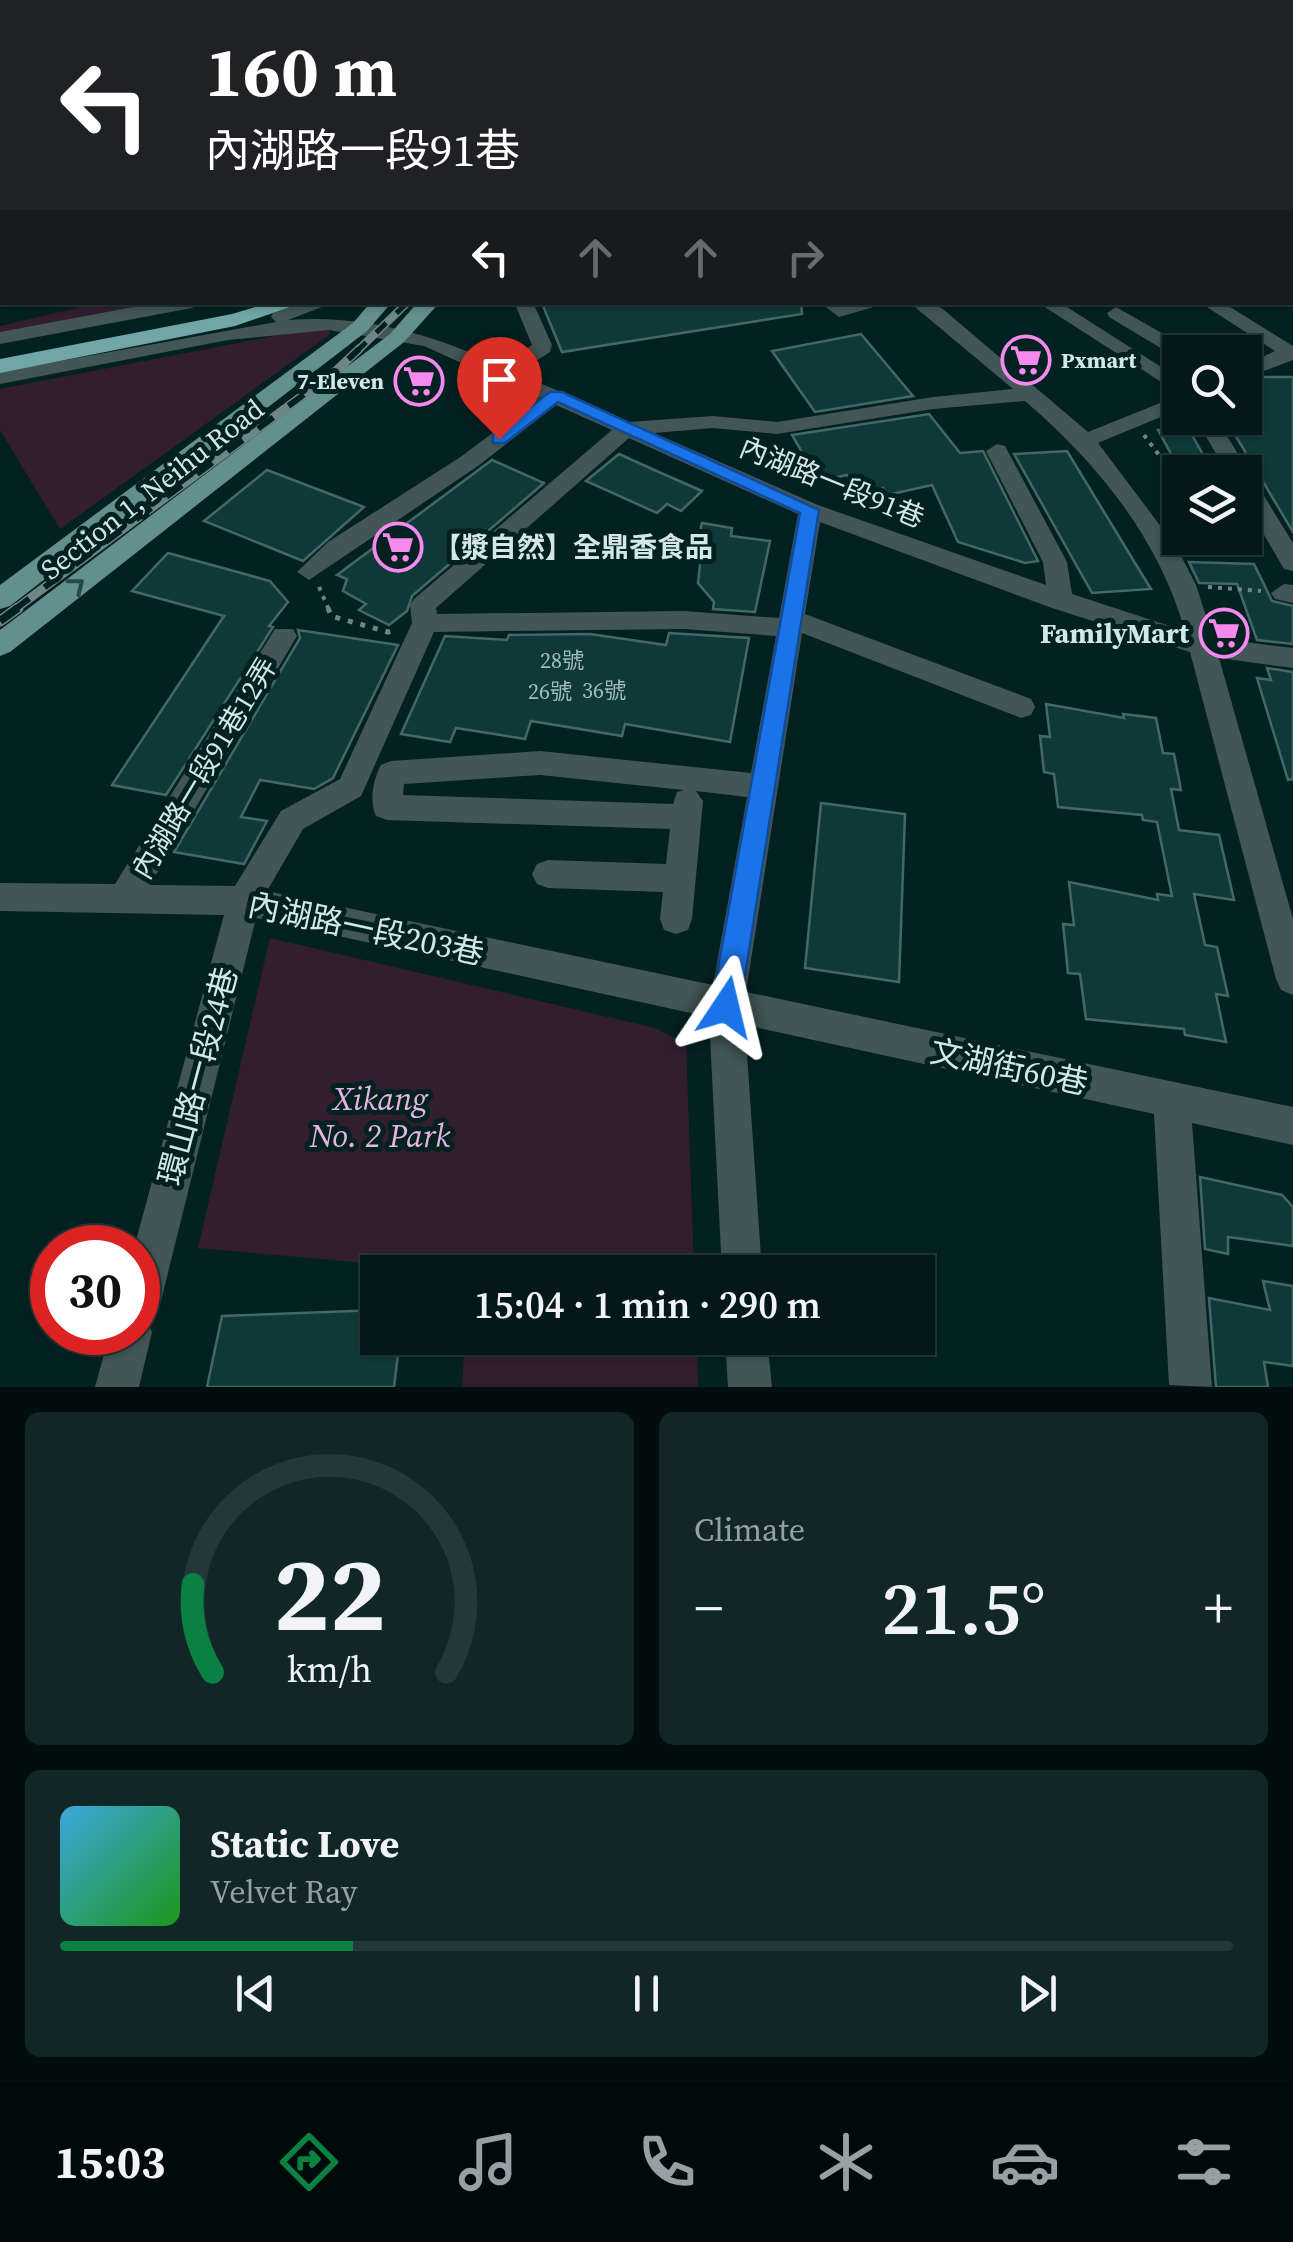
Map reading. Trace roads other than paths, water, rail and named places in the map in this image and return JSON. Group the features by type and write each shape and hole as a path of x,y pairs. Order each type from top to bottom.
{"highway":[{"path":"0,350 227,305"},
{"path":"0,366 235,320 284,305"}],"main road":[{"name":"Section 1, Neihu Road","path":"0,599 360,326 379,305"},
{"name":"Section 1, Neihu Road","path":"0,645 397,338 427,305"}],"street":[{"path":"0,338 176,305"},
{"path":"0,378 260,324 317,305"},
{"path":"502,373 540,352 542,345 524,305"},
{"path":"832,305 839,311 868,305"},
{"path":"922,305 1085,441 1165,548 1184,585 1293,979"},
{"path":"1051,305 1162,376"},
{"path":"1213,305 1292,352"},
{"path":"1116,313 1162,341"},
{"name":"內湖路一段91巷","path":"129,353 284,326 360,326 397,338 429,341 810,510 1061,602 1202,646 1293,658"},
{"path":"1262,365 1292,352"},
{"path":"628,428 713,422 777,428 933,402 1030,394"},
{"path":"309,572 338,548 470,461 556,395"},
{"path":"1085,441 1162,408"},
{"name":"環山路一段24巷","path":"160,1225 244,901 292,820 352,787 424,623 423,605 628,428"},
{"path":"997,450 1055,562 1061,602"},
{"path":"741,1255 726,1007 810,510"},
{"path":"1262,512 1293,563"},
{"path":"424,623 791,623 1021,707"},
{"name":"內湖路一段91巷12弄","path":"124,900 284,636"},
{"path":"687,816 388,807 391,773 540,763 763,786"},
{"path":"676,919 690,778"},
{"path":"548,874 680,879"},
{"name":"內湖路一段203巷","path":"0,897 244,901 726,1007"},
{"name":"文湖街60巷","path":"726,1007 1293,1126"},
{"path":"1172,1101 1191,1385"},
{"path":"117,1387 125,1355"},
{"path":"747,1355 750,1387"}],"railway":[{"path":"356,352 405,305"},
{"path":"14,610 337,370 359,349"},
{"path":"0,621 18,608"}],"place":[{"name":"Pxmart","path":"1026,360"},
{"name":"7-Eleven","path":"419,381"},
{"name":"【漿自然】全鼎香食品","path":"398,547"},
{"name":"FamilyMart","path":"1224,633"}],"park label":[{"name":"Xikang No. 2 Park","path":"380,1118"}]}
